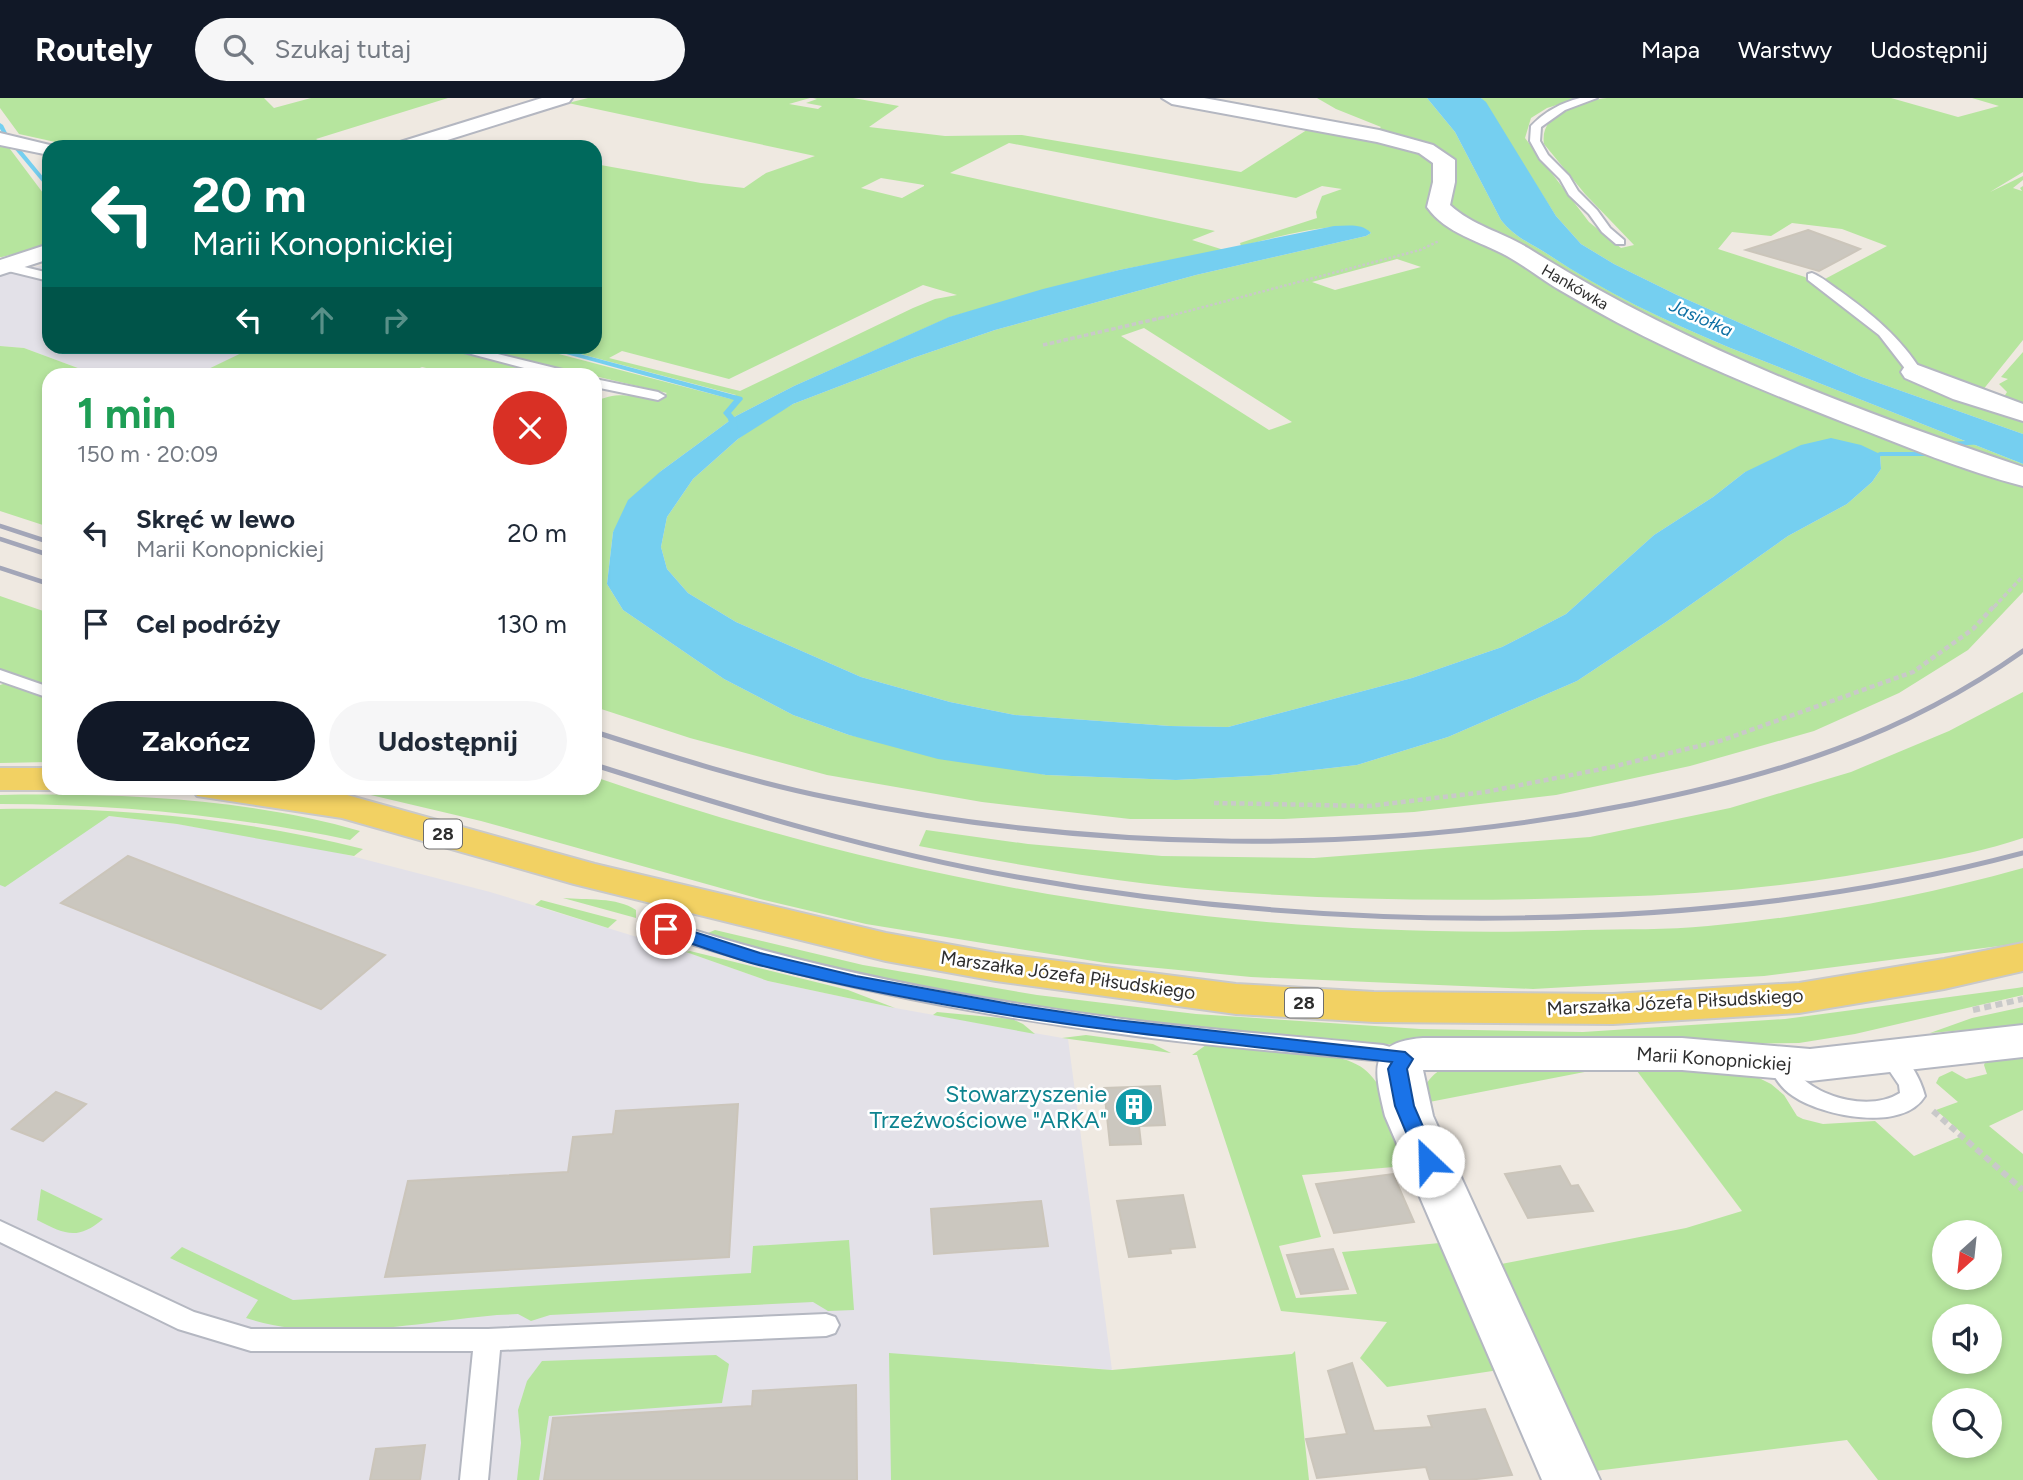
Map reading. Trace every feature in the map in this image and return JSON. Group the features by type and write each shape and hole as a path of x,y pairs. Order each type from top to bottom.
{"main road":[{"path":"0,779 42,779"},
{"name":"Marszałka Józefa Piłsudskiego","path":"278,795 347,807 669,913 996,967 1264,1001 1374,1007 1613,1009 1800,998 1944,974 2023,957"},
{"name":"Marszałka Józefa Piłsudskiego","path":"1944,974 2023,974"}],"street":[{"path":"427,140 562,98"},
{"path":"1172,98 1379,136 1426,149 1444,160 1444,182 1438,206 1457,224"},
{"path":"0,139 42,148"},
{"name":"Hankówka","path":"1457,224 1516,251 1573,288 1675,342 1755,377 1923,443 2023,477"},
{"path":"2,266 42,253"},
{"path":"1915,372 1963,393 2023,413"},
{"name":"Marii Konopnickiej","path":"1404,1059 1423,1054 1682,1054 1826,1064 2023,1041"},
{"path":"1404,1059 1398,1069 1409,1116 1571,1480"}],"lane":[{"path":"1592,98 1565,105 1548,114 1536,126 1535,141 1545,157 1565,178 1573,193 1605,230 1620,242"},
{"path":"2,266 42,276"},
{"path":"1812,276 1882,333 1910,361 1915,372"},
{"path":"480,354 537,368"},
{"path":"602,384 658,396"},
{"path":"0,675 42,690"},
{"name":"Marii Konopnickiej","path":"669,913 757,958 856,982 1116,1026 1383,1053 1404,1059"},
{"path":"0,1231 187,1321 251,1340 488,1339 826,1325"},
{"path":"474,1480 488,1339"}],"path":[{"path":"1043,345 1134,325 1420,250 1438,242 1457,224"},
{"path":"1214,803 1369,806 1485,792 1607,768 1720,741 1913,672 1973,629 2023,576"},
{"path":"1933,1111 2023,1190"}],"shaded area":[{"path":"42,266 42,354 241,354 211,368 78,368 24,348 0,346 0,277 13,269"},
{"path":"0,816 108,816 177,824 317,847 490,892 686,952 768,981 895,1008 1068,1039 1112,1370 1034,1363 1068,1480 0,1480"}],"green space":[{"path":"0,98 264,98 274,108 311,98 448,98 318,140 46,140 19,134 0,108"},
{"path":"588,98 810,98 789,104 818,109 822,106 806,103 817,99 813,98 853,98 899,106 869,127 945,136 1022,135 1241,172 1313,126 1421,149 1439,163 1433,198 1569,289 2023,479 2023,592 1968,650 1899,693 1814,731 1690,766 1556,795 1414,812 1284,819 1130,819 982,802 827,775 690,738 602,709 602,399 618,395 657,400 667,393 602,378 602,368 560,368 500,354 559,354 731,399 736,395 581,354 602,354 602,165 744,188 766,173 815,156 568,103","holes":["1009,143 1296,198 1322,186 1342,189 1322,196 1316,212 1317,218 1240,243 1241,246 1329,227 1362,228 1371,233 1196,275 995,330 793,404 738,439 693,479 667,517 661,547 667,569 688,593 736,622 861,677 950,702 1015,715 1170,726 1228,727 1412,678 1502,647 1566,614 1654,535 1713,497 1745,472 1880,454 1881,469 1872,482 1847,504 1788,536 1577,681 1448,737 1357,765 1270,775 1176,780 1046,775 849,735 793,715 724,679 623,610 607,584 613,532 661,471 736,416 794,386 950,317 1119,270 1224,250 1192,240 1215,231 950,173","881,178 924,185 924,186 902,198 861,188","1397,259 1421,267 1335,290 1312,282","923,285 957,295 935,299 913,308 740,391 609,358 622,351 729,379","1144,328 1292,422 1269,430 1121,336"]},
{"path":"1317,98 1427,98 1455,132 1501,220 1524,240 1614,294 1659,316 1728,347 2023,464 2023,473 1676,340 1443,206 1450,164 1378,130 1381,127 1336,109"},
{"path":"1481,98 1580,98 1547,108 1531,118 1525,138 1589,222 1621,248 1634,245 1585,194 1544,144 1544,133 1548,124 1555,116 1574,105 1607,98 1891,98 1958,117 1999,106 1972,98 2023,98 2023,172 1990,192 2023,176 2023,180 2013,188 2022,191 2020,188 2023,186 2023,340 1978,396 1923,373 1823,280 1887,246 1842,229 1792,223 1771,236 1732,232 1718,249 1805,277 1867,326 1898,355 1912,373 2023,415 2023,434 1862,377 1677,295 1614,264 1581,244 1556,216"},
{"path":"0,144 7,145 42,192 42,247 0,257"},
{"path":"0,346 24,348 78,368 42,368 42,525 0,511"},
{"path":"2023,352 2023,411 2002,400 2007,392 1999,384 2008,379 2001,377"},
{"path":"239,354 465,354 525,368 422,367 210,368"},
{"path":"0,596 42,611 42,685 0,670"},
{"path":"6,683 42,696 42,762 0,763 0,685"},
{"path":"2023,692 2023,838 1955,856 1838,877 1724,891 1648,896 1503,900 1344,898 1151,884 1051,870 919,846 926,830 1028,844 1162,856 1314,858 1590,837 1730,808 1851,772 1949,731"},
{"path":"602,779 716,816 837,849 960,877 1082,900 1206,916 1331,927 1457,931 1708,926 1867,904 2023,868 2023,943 1764,976 1533,989 1251,977 1106,963 866,924 760,899 481,821 371,795 602,795"},
{"path":"0,795 89,795 182,800 273,811 360,831 350,840 263,824 176,813 89,806 0,804"},
{"path":"0,809 92,810 183,817 274,830 363,849 354,856 177,824 109,816 5,887 0,885"},
{"path":"563,898 620,903 636,910 636,918"},
{"path":"541,900 617,920 608,928 535,905"},
{"path":"715,930 863,965 1037,995 1196,1014 1420,1029 1583,1032 1785,1019 2023,987 2023,995 1855,1034 1799,1043 1461,1047 1354,1043 1167,1024 981,998 838,971 708,933"},
{"path":"686,952 848,990 895,1008 768,981"},
{"path":"2023,1007 2023,1025 1930,1033 1972,1018"},
{"path":"937,1012 1012,1019 1035,1034 933,1015"},
{"path":"1086,1035 1153,1044 1171,1053 1062,1038"},
{"path":"1206,1045 1331,1056 1353,1062 1373,1078 1390,1104 1499,1370 1387,1387 1360,1358 1387,1322 1281,1311 1197,1055 1192,1055","holes":["1405,1166 1440,1243 1342,1252 1357,1294 1296,1298 1279,1246 1321,1237 1302,1175"]},
{"path":"2023,1059 2023,1110 1989,1126 2023,1154 2023,1480 1878,1480 1847,1440 1595,1471 1496,1265 1686,1228 1742,1211 1631,1063 1419,1104 1428,1082 1445,1067 1631,1062 1710,1068 1757,1077 1771,1084 1784,1095 1797,1116 1803,1119 1823,1124 1875,1121 1914,1156 1964,1135 1936,1110 1958,1102 1936,1083 1939,1077 1952,1071 1966,1079 1987,1074 1984,1065 1986,1060"},
{"path":"41,1189 103,1219 78,1233 63,1232 47,1225 37,1220"},
{"path":"849,1240 854,1310 828,1311 813,1302 550,1315 531,1321 518,1314 497,1315 404,1326 339,1330 275,1326 246,1318 258,1300 170,1258 182,1247 293,1300 751,1273 753,1246"},
{"path":"1295,1351 1309,1480 891,1480 889,1353 1112,1370 1292,1354"},
{"path":"716,1355 729,1364 722,1403 549,1416 539,1480 517,1480 521,1443 518,1410 527,1381 542,1361"}],"water":[{"name":"Jasiołka","path":"1427,98 1481,98 1486,102 1556,216 1581,244 1614,264 1677,295 1862,377 2023,434 2023,464 1728,347 1636,305 1570,269 1517,236 1506,226 1455,132"},
{"path":"1334,226 1359,226 1371,233 1196,275 995,330 793,404 738,439 693,479 667,517 661,547 667,569 688,593 736,622 861,677 950,702 1015,715 1170,726 1228,727 1412,678 1502,647 1566,614 1654,535 1713,497 1745,472 1801,445 1831,438 1861,445 1880,454 1881,469 1872,482 1847,504 1788,536 1577,681 1448,737 1357,765 1270,775 1176,780 1046,775 938,759 849,735 793,715 724,679 623,610 607,584 613,532 628,500 661,471 736,416 794,386 949,317 1043,289 1119,270"}],"building":[{"path":"1808,230 1860,249 1819,271 1746,250"},
{"path":"128,856 385,955 321,1009 61,903"},
{"name":"Stowarzyszenie Trzeźwościowe \"ARKA\"","path":"1160,1086 1165,1125 1139,1126 1141,1144 1110,1145 1104,1088"},
{"path":"56,1092 86,1104 43,1141 12,1129"},
{"path":"738,1104 729,1257 385,1277 408,1181 568,1172 573,1137 613,1134 616,1111"},
{"path":"1560,1166 1571,1186 1578,1185 1593,1211 1528,1218 1505,1174"},
{"path":"1393,1174 1414,1222 1334,1233 1316,1184"},
{"path":"1183,1195 1195,1247 1170,1249 1171,1253 1129,1257 1117,1201"},
{"path":"1041,1201 1048,1246 934,1254 931,1209"},
{"path":"1333,1249 1348,1289 1301,1294 1287,1255"},
{"path":"1352,1363 1374,1431 1432,1427 1428,1416 1485,1409 1512,1475 1468,1480 1430,1480 1426,1467 1317,1478 1306,1439 1347,1434 1328,1371"},
{"path":"856,1385 857,1480 544,1480 553,1418 752,1406 753,1391"},
{"path":"425,1445 420,1480 370,1480 376,1449"}],"waterway":[{"path":"0,125 6,134"},
{"path":"15,146 42,179"},
{"path":"570,354 739,399 727,413 732,419 734,430"},
{"path":"1948,444 1984,442"},
{"path":"1867,459 1880,454 1928,454"}],"railway":[{"path":"0,526 42,540"},
{"path":"0,539 42,553"},
{"path":"0,568 42,582"},
{"path":"602,734 771,784 930,816 1131,838 1333,840 1433,833 1534,821 1633,804 1737,780 1788,766 1885,729 1932,707 2023,651"},
{"path":"602,767 804,828 964,867 1139,896 1265,909 1393,917 1522,918 1651,913 1778,900 1903,880 2023,853"}],"place":[{"name":"Stowarzyszenie Trzeźwościowe \"ARKA\"","path":"1134,1107"}],"route":[{"path":"666,929 713,946 856,982 1010,1010 1116,1026 1398,1056 1404,1059 1400,1062 1398,1077 1405,1106 1428,1161"}]}
